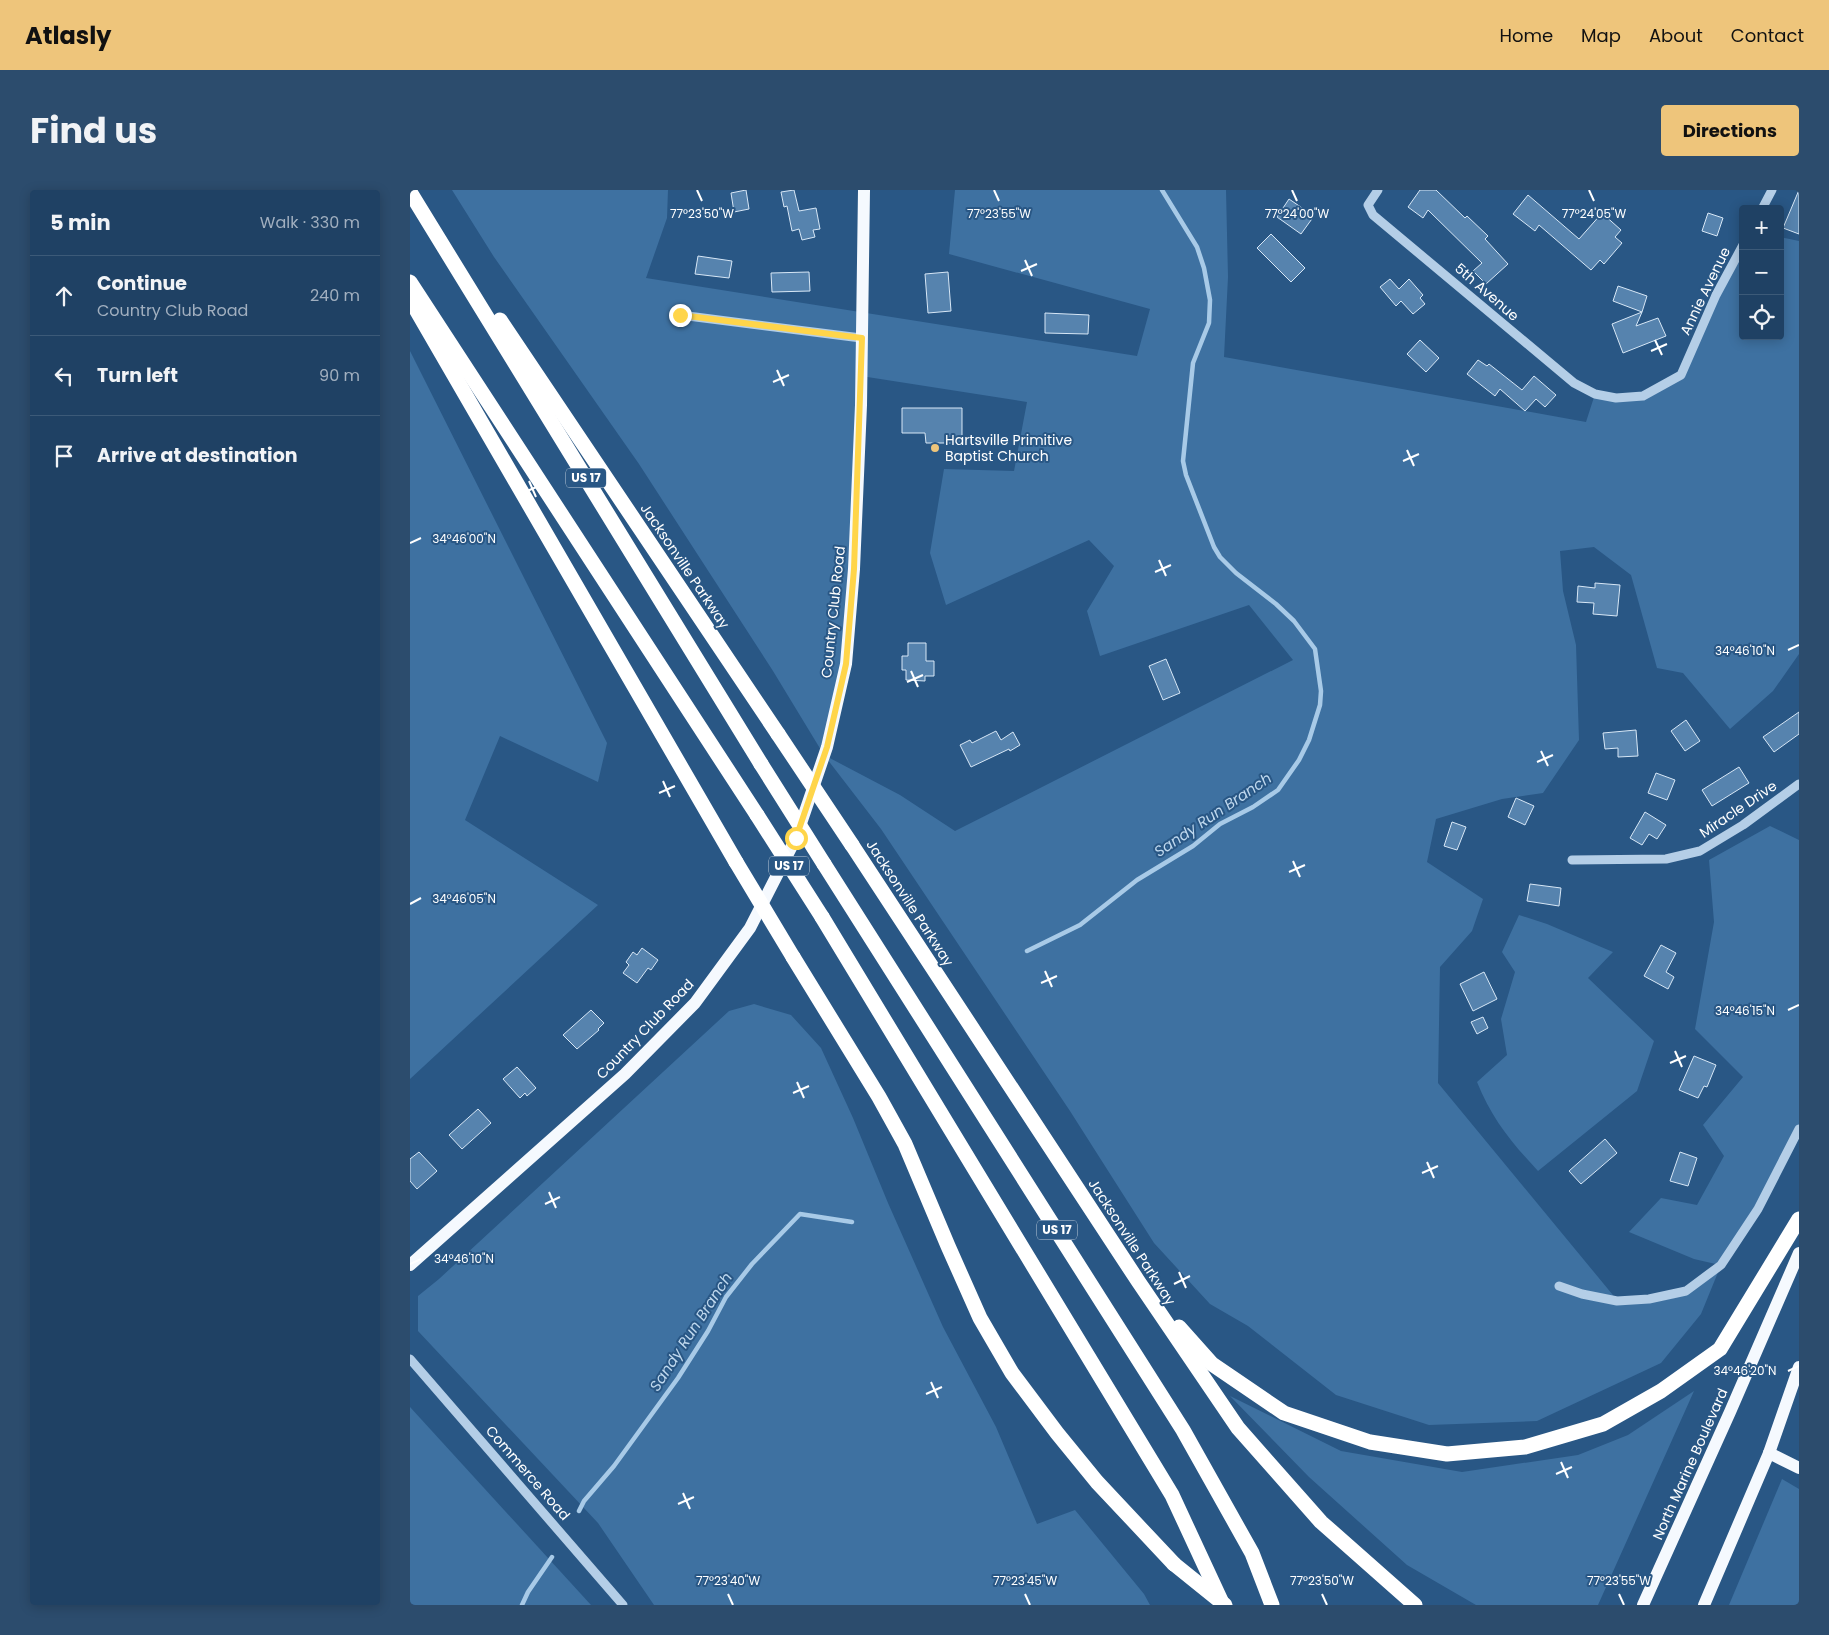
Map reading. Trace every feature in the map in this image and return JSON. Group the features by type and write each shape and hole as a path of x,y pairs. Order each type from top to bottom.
{"highway":[{"name":"Jacksonville Parkway","path":"411,191 778,734 1138,1281 1238,1428 1321,1522 1415,1605"},
{"name":"US 17","path":"411,191 761,764 1183,1430 1252,1553 1272,1605"},
{"name":"US 17","path":"410,282 822,917 1172,1495 1224,1605"},
{"path":"410,299 736,862 905,1144 980,1318 1012,1373 1057,1433 1098,1482 1174,1564 1224,1605"},
{"path":"1138,1281 1212,1364 1284,1413 1370,1442 1447,1454 1525,1447 1603,1424 1660,1391 1720,1349 1799,1219"}],"main road":[{"name":"Country Club Road","path":"410,1265 625,1074 695,1003 750,928 796,838 827,747 846,664 854,569 862,338 864,190"},
{"name":"North Marine Boulevard","path":"1643,1605 1799,1253"},
{"path":"1704,1605 1769,1453 1799,1367"},
{"path":"1769,1453 1799,1468"}],"street":[{"name":"5th Avenue","path":"1378,190 1368,205 1373,214 1574,383 1595,394"},
{"path":"1764,205 1772,190"},
{"name":"Annie Avenue","path":"1595,394 1616,398 1643,396 1680,374 1716,295 1740,250"},
{"path":"680,315 862,338"},
{"name":"Miracle Drive","path":"1572,860 1666,859 1700,851 1743,825 1799,784"},
{"path":"1559,1286 1582,1294 1617,1300 1649,1299 1686,1291 1721,1265 1758,1209 1799,1128"},
{"name":"Commerce Road","path":"410,1359 623,1605"}],"shaded area":[{"path":"452,190 668,190 667,218 646,278 1137,356 1150,309 949,254 955,190 1226,190 1228,277 1224,357 1586,422 1595,394 1643,396 1681,375 1739,253 1739,340 1784,340 1784,238 1799,241 1799,654 1773,691 1730,729 1683,673 1657,668 1631,575 1594,547 1560,551 1563,591 1576,645 1579,740 1543,793 1502,799 1436,819 1427,862 1483,899 1472,931 1440,967 1438,1083 1617,1300 1686,1291 1720,1265 1694,1259 1629,1232 1661,1198 1697,1205 1724,1156 1703,1125 1743,1077 1695,1029 1714,922 1709,860 1770,826 1799,840 1799,1129 1758,1209 1721,1265 1701,1314 1661,1363 1537,1421 1429,1425 1336,1395 1248,1326 1210,1304 1154,1243 1070,1111 881,829 824,755 773,671 639,464 494,257","holes":["861,376 1027,402 1014,471 944,469 930,553 946,605 1089,540 1114,566 1087,611 1100,656 1249,605 1293,660 955,831 900,795 824,755 846,664"]},
{"path":"410,351 607,743 598,782 500,736 465,820 598,905 410,1079"},
{"path":"1519,915 1547,924 1613,952 1588,978 1654,1041 1637,1091 1538,1171 1503,1130 1477,1082 1507,1055 1501,1019 1515,972 1502,952"},
{"path":"754,1004 791,1015 821,1048 943,1327 996,1427 1037,1524 1075,1510 1144,1594 1150,1605 654,1605 598,1523 418,1331 418,1296 439,1279 729,1011"},
{"path":"1694,1391 1598,1605 1476,1605 1407,1565 1309,1477 1230,1396 1341,1451 1462,1472 1578,1455 1628,1435"},
{"path":"410,1407 591,1605 410,1605"},
{"path":"1782,1479 1799,1489 1799,1605 1729,1605"}],"building":[{"path":"746,190 749,209 734,212 731,193"},
{"path":"794,190 799,211 816,208 820,229 813,230 815,237 802,240 799,229 792,231 787,206 784,207 781,192"},
{"path":"1420,190 1436,190 1465,218 1467,216 1488,236 1485,239 1508,264 1486,284 1473,271 1482,263 1428,210 1423,218 1408,207"},
{"path":"1799,190 1799,234 1784,228"},
{"path":"1528,195 1579,239 1602,213 1621,230 1615,237 1622,243 1604,264 1600,260 1591,270 1539,225 1535,231 1513,214"},
{"path":"1289,199 1314,216 1301,234 1277,217"},
{"path":"1708,213 1723,218 1717,236 1702,231"},
{"path":"1271,234 1305,268 1291,282 1257,248"},
{"path":"698,256 732,261 729,278 695,274"},
{"path":"809,272 810,291 772,292 771,273"},
{"path":"948,272 951,311 928,313 925,274"},
{"path":"1390,279 1399,289 1409,279 1423,295 1420,298 1425,304 1413,314 1401,301 1396,306 1380,287"},
{"path":"1618,286 1647,296 1642,312 1613,301"},
{"path":"1642,312 1636,326 1658,318 1666,336 1623,353 1612,324"},
{"path":"1045,313 1089,315 1088,334 1045,333"},
{"path":"1420,340 1439,358 1426,372 1407,354"},
{"path":"1478,360 1487,366 1489,364 1522,390 1534,376 1556,395 1545,407 1536,399 1525,411 1500,389 1495,396 1467,374"},
{"path":"902,408 962,408 962,443 926,443 925,433 902,433"},
{"path":"1595,583 1620,585 1617,616 1593,614 1594,603 1577,602 1578,586 1595,588"},
{"path":"908,643 926,643 926,661 934,661 934,676 925,676 925,681 906,680 906,670 902,670 902,656 908,656"},
{"path":"1166,659 1180,693 1163,700 1149,666"},
{"path":"1799,712 1799,734 1774,752 1763,737"},
{"path":"1686,720 1700,741 1685,751 1671,731"},
{"path":"1636,730 1638,756 1618,757 1618,748 1605,749 1603,733"},
{"path":"996,731 1001,740 1013,732 1020,745 971,767 960,745 970,740 972,743"},
{"path":"1739,767 1749,783 1712,806 1702,790"},
{"path":"1656,773 1675,780 1667,800 1648,793"},
{"path":"1516,798 1534,806 1525,825 1508,817"},
{"path":"1645,812 1666,825 1657,839 1649,834 1642,845 1630,838"},
{"path":"1452,822 1466,827 1457,850 1444,846"},
{"path":"1530,884 1561,888 1559,906 1527,901"},
{"path":"1661,945 1676,953 1666,972 1674,977 1668,989 1644,976"},
{"path":"642,948 658,960 651,970 648,968 637,983 623,973 629,965 626,962 633,952 637,955"},
{"path":"1484,972 1497,999 1473,1011 1460,984"},
{"path":"591,1010 604,1023 599,1030 577,1049 563,1035"},
{"path":"1483,1017 1488,1028 1477,1034 1471,1022"},
{"path":"1694,1056 1716,1065 1707,1087 1704,1086 1698,1098 1679,1090"},
{"path":"517,1067 536,1088 527,1096 525,1093 520,1098 503,1079"},
{"path":"478,1109 491,1123 462,1149 449,1135"},
{"path":"1605,1139 1617,1153 1581,1184 1569,1171"},
{"path":"419,1152 437,1171 417,1189 410,1181 410,1159"},
{"path":"1680,1152 1697,1158 1688,1186 1670,1181"}],"waterway":[{"name":"Sandy Run Branch","path":"1027,951 1080,925 1137,880 1193,846 1220,824 1253,807 1278,790 1299,760 1309,740 1320,705 1321,691 1315,649 1294,621 1276,604 1236,573 1220,557 1214,547 1186,475 1183,461 1193,363 1209,323 1210,300 1204,268 1197,247 1162,190"},
{"name":"Sandy Run Branch","path":"579,1511 584,1501 614,1466 678,1378 708,1331 726,1297 752,1264 800,1214 852,1222"},
{"name":"Sandy Run Branch","path":"522,1605 528,1592 552,1557"}],"place":[{"name":"Hartsville Primitive Baptist Church","path":"935,448"}],"route":[{"path":"680,315 862,338 854,569 846,664 827,747 796,838"}]}
